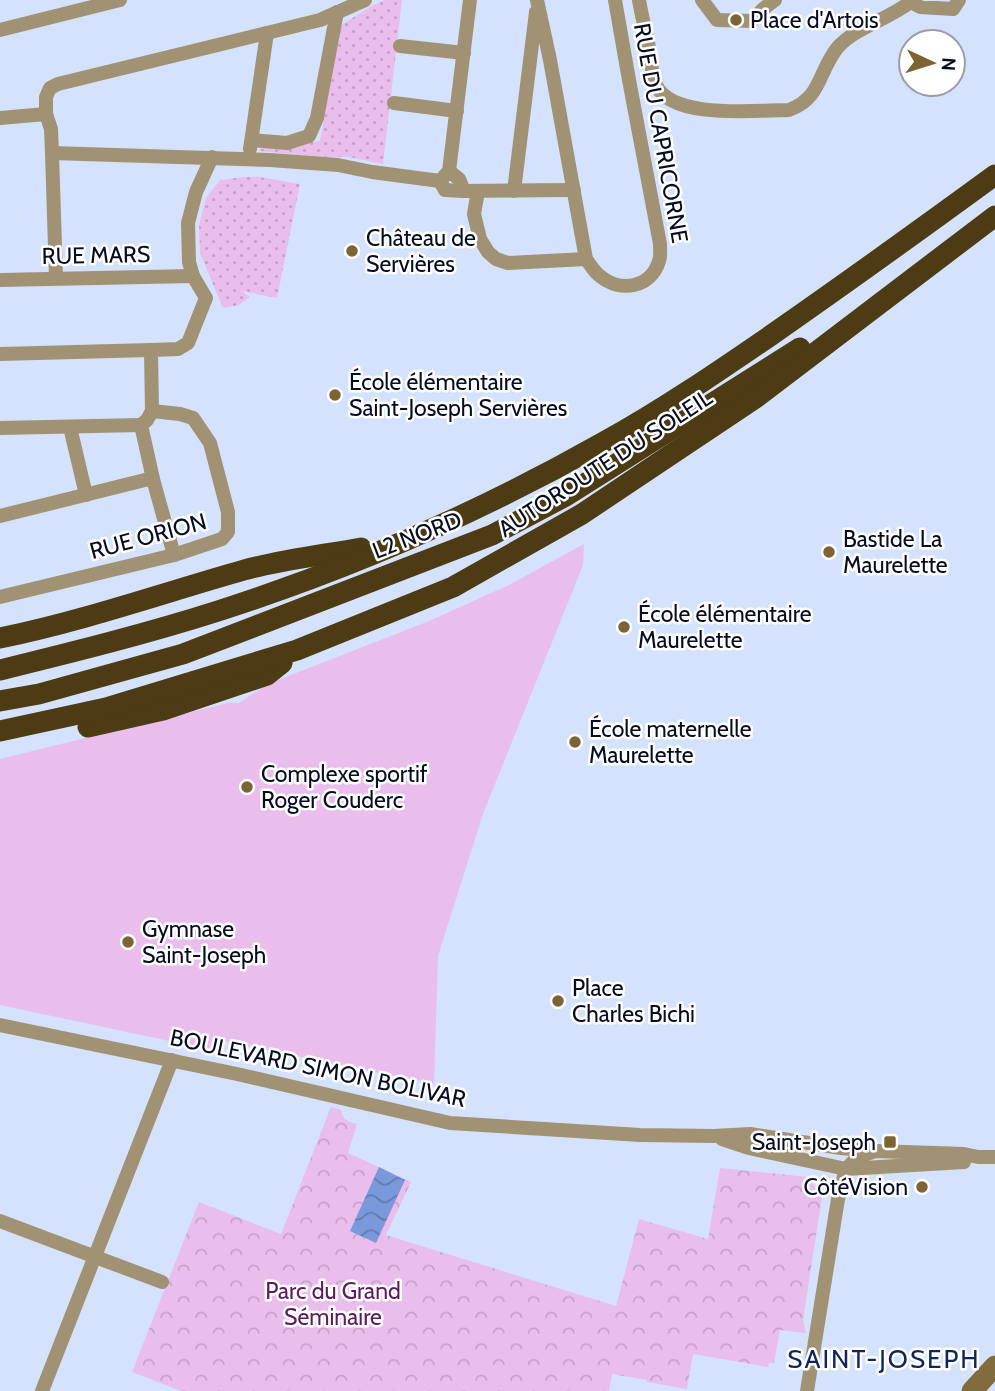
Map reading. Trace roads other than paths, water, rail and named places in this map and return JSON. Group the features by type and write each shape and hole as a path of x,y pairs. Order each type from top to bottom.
{"highway":[{"name":"AUTOROUTE DU SOLEIL","path":"0,670 102,645 218,611 408,540 485,505 547,474 671,402 816,304 995,175"},
{"name":"AUTOROUTE DU SOLEIL","path":"0,731 106,708 297,650 453,587 582,514 757,397 995,216"},
{"name":"L2 NORD","path":"0,701 39,694 183,654 492,535 564,496 923,270"},
{"path":"0,638 102,613 247,569 408,540"},
{"path":"0,745 163,710 267,674 297,650"}],"main road":[{"path":"972,1391 995,1366"}],"street":[{"path":"0,30 120,0"},
{"path":"470,0 457,111 444,176 445,190 574,190"},
{"name":"RUE DU CAPRICORNE","path":"586,258 599,276 612,284 626,286 637,285 649,278 659,261 660,244 615,0"},
{"path":"639,0 652,75 657,88 668,99 700,110 789,110 800,106 808,100 838,47 848,38 912,1 920,7 953,9 959,0"},
{"path":"702,0 717,20 752,21 762,9 775,0"},
{"path":"471,191 480,239 496,259 508,263 586,258 537,1"},
{"path":"514,191 537,1"},
{"path":"56,278 51,129 46,114 46,97 50,88 320,20 357,2"},
{"path":"252,139 287,142 309,136 317,118 337,12"},
{"path":"248,158 267,33"},
{"path":"400,46 464,53"},
{"path":"394,103 457,111"},
{"path":"0,118 46,114"},
{"path":"52,152 248,158 338,165 372,172 444,176"},
{"path":"0,354 178,349 188,343 206,298 193,276 188,223 196,192 212,157"},
{"name":"RUE MARS","path":"0,280 193,276"},
{"path":"0,428 141,425 152,411 151,350"},
{"name":"RUE ORION","path":"0,597 174,555 222,539 228,532 228,512 210,443 196,420 180,414 152,411"},
{"path":"141,425 174,555"},
{"path":"70,427 86,495"},
{"path":"0,516 153,479"},
{"name":"BOULEVARD SIMON BOLIVAR","path":"0,1025 172,1060 450,1123 629,1134 714,1136"},
{"path":"42,1391 172,1060"},
{"path":"714,1136 750,1134 875,1151 995,1157"},
{"path":"714,1136 749,1148 846,1169 919,1166 978,1157"},
{"path":"807,1391 838,1199 846,1169 853,1161 875,1151"},
{"path":"0,1221 163,1282"}],"water":[{"path":"379,1167 405,1180 376,1243 350,1231"}],"place":[{"name":"Place d'Artois","path":"736,20"},
{"name":"Château de Servières","path":"352,251"},
{"name":"École élémentaire Saint-Joseph Servières","path":"335,395"},
{"name":"Bastide La Maurelette","path":"829,552"},
{"name":"École élémentaire Maurelette","path":"624,627"},
{"name":"École maternelle Maurelette","path":"575,742"},
{"name":"Complexe sportif Roger Couderc","path":"247,787"},
{"name":"Gymnase Saint-Joseph","path":"128,942"},
{"name":"Place Charles Bichi","path":"558,1001"},
{"name":"Saint-Joseph","path":"890,1142"},
{"name":"CôtéVision","path":"922,1187"}],"district":[{"name":"SAINT-JOSEPH","path":"884,1359"}],"park label":[{"name":"Parc du Grand Séminaire","path":"333,1304"}]}
